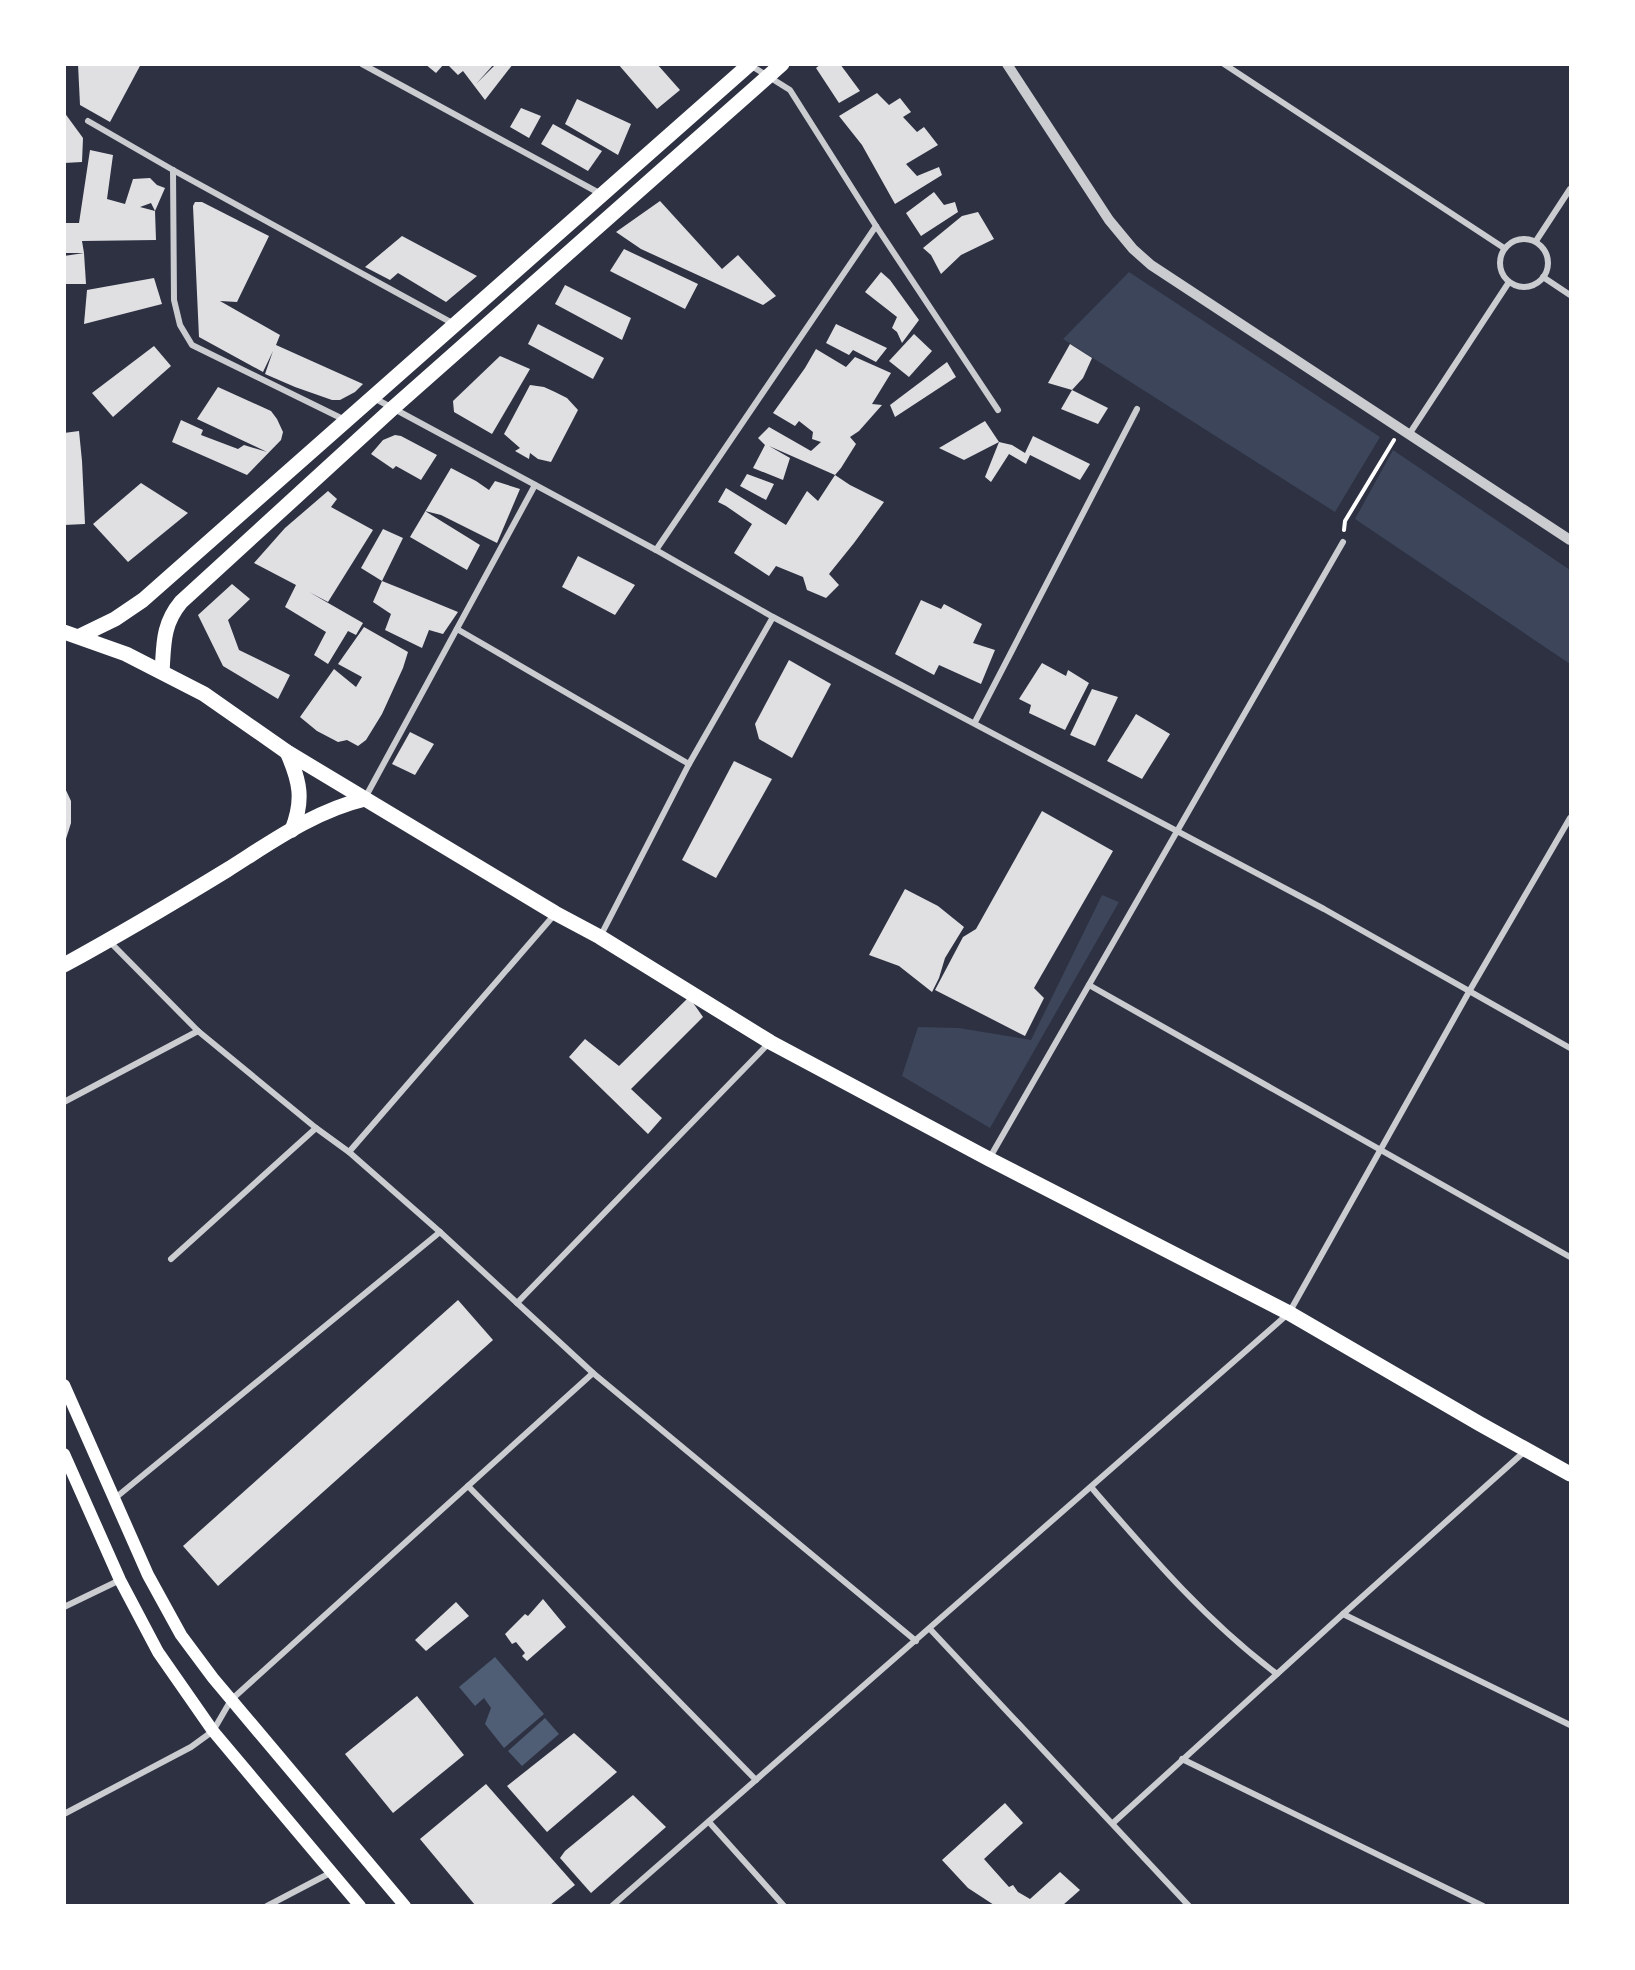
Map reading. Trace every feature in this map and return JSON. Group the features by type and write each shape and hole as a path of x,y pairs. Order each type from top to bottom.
{"main road":[{"path":"162,672 168,623 170,616 181,602 393,408 782,64"},
{"path":"80,636 121,616 143,600 749,65"},
{"path":"64,632 126,654 204,694 287,752 555,913 600,937 770,1042 989,1159 1289,1313 1570,1474"},
{"path":"287,752 295,768 300,800 292,830"},
{"path":"64,965 292,830 334,808 364,799"},
{"path":"64,1385 148,1575 181,1635 231,1700 405,1905"},
{"path":"64,1454 120,1580 158,1652 213,1731 360,1905"}],"street":[{"path":"362,64 601,194"},
{"path":"1007,64 1109,220 1133,249 1151,265 1570,540"},
{"path":"1224,64 1504,248"},
{"path":"749,65 790,90 876,226 998,410"},
{"path":"88,121 454,324"},
{"path":"173,170 174,300 180,325 192,345 345,421"},
{"path":"1536,241 1570,189"},
{"path":"656,550 876,226"},
{"path":"1524,238 1536,241 1548,256 1549,263 1543,278 1538,283 1524,287 1509,282 1500,267 1504,248 1524,238"},
{"path":"1543,278 1570,295"},
{"path":"1405,430 1509,282"},
{"path":"372,397 656,550 773,617 1179,830 1470,990 1570,1048"},
{"path":"975,722 1137,409"},
{"path":"364,799 535,485"},
{"path":"989,1159 1343,542"},
{"path":"600,937 689,764 773,617"},
{"path":"457,629 689,764"},
{"path":"612,1905 1289,1313 1470,990 1570,818"},
{"path":"350,1152 555,913"},
{"path":"108,941 198,1031 316,1128 350,1152 593,1373 916,1641"},
{"path":"1089,985 1570,1257"},
{"path":"64,1102 198,1031"},
{"path":"517,1304 770,1042"},
{"path":"171,1259 316,1128"},
{"path":"114,1499 440,1232"},
{"path":"64,1814 191,1747 213,1731 231,1700 593,1373"},
{"path":"1113,1823 1526,1449"},
{"path":"468,1486 756,1780"},
{"path":"1090,1487 1168,1576 1226,1632 1277,1674"},
{"path":"64,1607 120,1580"},
{"path":"1343,1614 1570,1725"},
{"path":"930,1629 1189,1905"},
{"path":"1182,1760 1483,1905"},
{"path":"709,1822 784,1905"},
{"path":"267,1905 332,1872"}],"path":[{"path":"1343,542 1345,521 1405,430"}],"shaded area":[{"path":"1129,272 1380,437 1335,512 1063,339"},
{"path":"1393,450 1570,570 1570,664 1355,519"},
{"path":"1102,895 1119,902 990,1128 902,1076 918,1027 959,1028 1031,1040"},
{"path":"495,1657 544,1714 504,1748 485,1724 491,1708 484,1698 475,1706 459,1687"},
{"path":"545,1718 559,1734 522,1766 508,1751"}],"building":[{"path":"78,64 141,64 110,122 80,105"},
{"path":"425,64 444,64 436,73"},
{"path":"447,64 494,64 476,84 496,64 513,64 485,100 463,71 458,75"},
{"path":"618,64 657,64 680,90 657,109"},
{"path":"821,64 840,64 860,91 839,103 816,68"},
{"path":"877,93 889,105 900,98 911,112 903,117 917,132 924,127 938,145 906,164 917,176 939,167 942,175 895,204 862,145 839,116"},
{"path":"577,99 631,124 618,155 565,124"},
{"path":"521,108 541,116 529,138 510,127"},
{"path":"64,112 83,138 82,162 64,163"},
{"path":"553,124 602,151 588,171 541,144"},
{"path":"90,150 113,155 107,199 125,204 133,179 150,178 157,185 165,188 155,211 156,240 82,241 84,253 64,253 64,223 79,223","holes":["151,203 155,211 140,207"]},
{"path":"934,192 944,205 955,202 958,212 921,236 906,213"},
{"path":"660,201 722,269 738,255 776,296 763,305 641,249 616,232"},
{"path":"195,202 202,202 269,236 237,302 220,301 280,335 276,345 363,384 355,392 340,400 332,400 295,387 265,374 273,351 263,372 199,337 193,206"},
{"path":"978,212 994,239 961,255 941,274 931,255 923,248 962,216"},
{"path":"402,236 477,276 446,302 398,273 390,280 365,267"},
{"path":"624,249 698,284 685,309 610,271"},
{"path":"84,253 86,284 64,284 64,256"},
{"path":"881,272 890,280 919,320 902,343 897,332 892,328 897,317 865,292"},
{"path":"154,278 162,304 84,324 87,290"},
{"path":"565,285 631,318 622,340 555,304"},
{"path":"538,324 604,358 593,379 528,344"},
{"path":"836,324 887,348 876,362 853,350 849,355 826,343"},
{"path":"914,334 932,351 909,377 889,361"},
{"path":"1070,344 1092,358 1083,378 1072,390 1048,383"},
{"path":"154,346 171,366 113,417 92,393"},
{"path":"816,349 846,367 855,357 891,373 872,404 882,405 859,431 850,437 856,444 835,475 769,446 790,458 783,480 753,468 765,445 758,438 769,427 811,451 821,442 812,439 813,432 799,421 795,426 773,413"},
{"path":"500,356 530,369 492,434 454,412 453,401"},
{"path":"947,362 956,377 895,417 890,405"},
{"path":"530,385 544,387 567,398 578,410 551,462 538,459 530,453 529,459 515,451 520,448 504,434"},
{"path":"218,387 271,411 283,432 281,440 247,475 172,442 181,420 203,430 201,435 238,449 244,445 267,452 197,419"},
{"path":"1072,390 1108,408 1098,424 1061,409"},
{"path":"985,421 999,442 964,460 939,448"},
{"path":"79,431 85,524 64,525 64,433"},
{"path":"395,435 437,455 421,480 396,466 393,469 371,454 383,440"},
{"path":"1033,436 1090,464 1080,480 1030,455 1026,464 1009,454 991,482 985,477 999,442 1012,445 1025,453"},
{"path":"451,468 489,490 495,481 520,489 497,543 441,515 425,511"},
{"path":"747,474 774,484 766,500 740,486"},
{"path":"835,475 884,502 829,574 839,585 826,598 807,590 803,577 776,566 769,576 734,553 752,524 718,502 726,488 786,525 807,491 818,501"},
{"path":"141,483 188,513 128,562 93,524"},
{"path":"328,491 337,499 331,507 373,530 328,602 309,592 363,623 356,635 348,631 328,664 314,655 326,632 285,607 296,585 254,563 285,528"},
{"path":"425,511 480,545 467,570 410,537"},
{"path":"383,529 403,538 382,581 361,568"},
{"path":"578,556 635,585 615,615 562,587"},
{"path":"382,581 458,612 443,634 429,630 422,648 385,630 391,614 373,602"},
{"path":"232,584 250,599 228,620 239,650 290,675 278,699 223,666 198,615"},
{"path":"921,600 941,609 944,604 982,624 973,643 995,650 981,684 939,665 934,675 895,654"},
{"path":"364,627 408,652 382,714 366,740 358,746 347,740 338,742 317,731 300,717 334,669 356,687 362,677 338,664"},
{"path":"789,660 831,684 792,758 759,739 755,724"},
{"path":"1042,663 1066,676 1068,670 1089,683 1065,730 1029,713 1031,705 1019,699"},
{"path":"1092,689 1118,697 1095,746 1070,735"},
{"path":"1136,714 1170,734 1142,779 1107,761"},
{"path":"410,732 434,744 415,775 392,764"},
{"path":"734,761 772,779 716,878 682,860"},
{"path":"64,786 71,801 71,823 65,842"},
{"path":"1042,811 1113,851 1034,988 1044,998 1025,1036 935,990 963,937 976,929"},
{"path":"905,889 938,906 964,927 945,958 932,992 899,966 869,955"},
{"path":"689,997 703,1017 631,1089 662,1118 648,1134 569,1057 585,1039 619,1066"},
{"path":"458,1300 493,1340 218,1586 183,1546"},
{"path":"543,1599 566,1627 527,1661 522,1656 525,1653 516,1642 512,1644 505,1634 525,1614 528,1616"},
{"path":"456,1602 469,1616 426,1651 415,1640"},
{"path":"417,1696 464,1755 393,1813 345,1754"},
{"path":"574,1733 617,1772 547,1832 507,1786"},
{"path":"486,1784 575,1885 550,1905 475,1905 420,1839"},
{"path":"633,1795 666,1827 591,1893 560,1858 565,1851"},
{"path":"1005,1803 1023,1823 984,1859 1009,1887 1013,1885 1018,1892 1030,1899 1060,1872 1080,1890 1063,1905 994,1905 968,1888 942,1860"}]}
